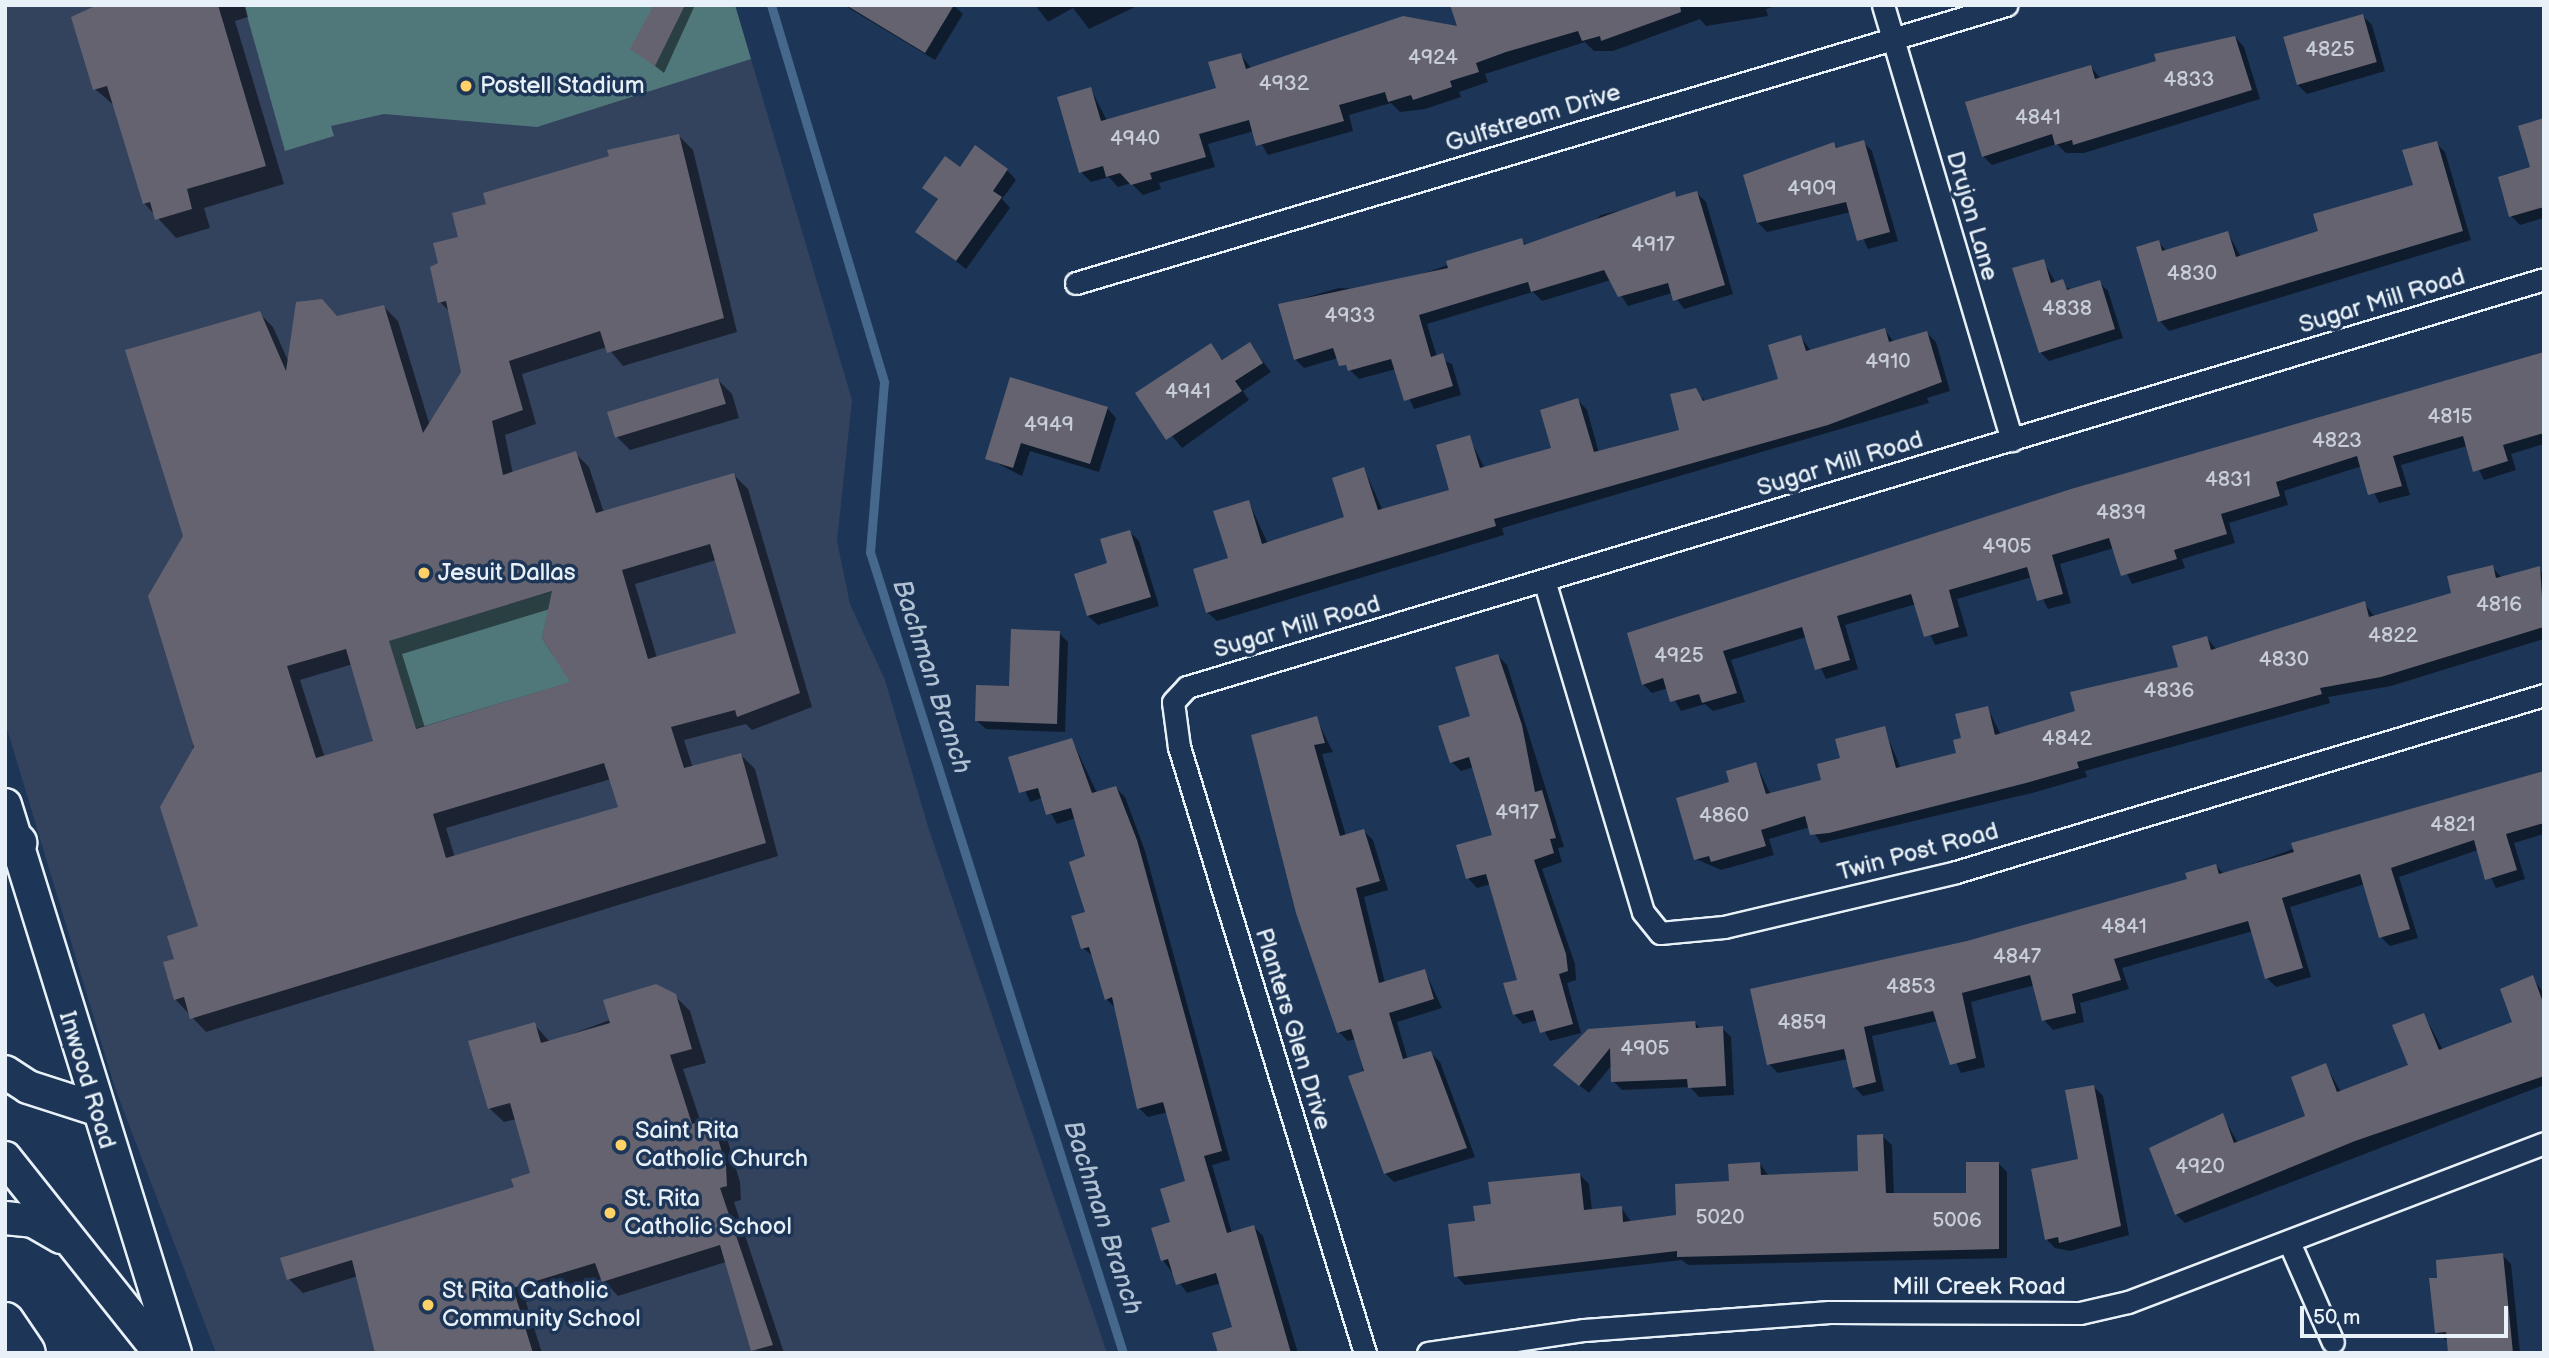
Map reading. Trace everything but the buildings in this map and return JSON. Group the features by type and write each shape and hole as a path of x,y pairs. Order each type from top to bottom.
{"highway":[{"path":"5,1322 26,1353"}],"main road":[{"name":"Inwood Road","path":"5,805 11,845 175,1353"},
{"path":"5,1072 28,1087 96,1109"},
{"path":"5,1158 160,1353"},
{"path":"5,1218 33,1221 74,1245"}],"street":[{"name":"Drujon Lane","path":"1883,5 2012,440"},
{"name":"Gulfstream Drive","path":"1076,282 2006,5"},
{"name":"Sugar Mill Road","path":"1172,720 1173,702 1187,687 2544,279"},
{"name":"Twin Post Road","path":"1544,580 1643,912 1660,933 1724,927 1956,872 2544,695"},
{"name":"Planters Glen Drive","path":"1172,720 1365,1353"},
{"name":"Mill Creek Road","path":"1428,1353 1584,1329 1829,1312 2080,1313 2128,1302 2544,1143"},
{"path":"2289,1242 2333,1342"}],"shaded area":[{"name":"Jesuit Dallas","path":"5,5 735,5 852,400 837,541 850,604 885,680 929,830 1107,1353 216,1353 115,1088 5,722"}],"green space":[{"name":"Postell Stadium","path":"244,5 735,5 751,59 537,127 384,114 331,126 334,136 285,151"},
{"path":"553,591 542,638 552,654 571,657 578,680 411,730 413,718 384,642"}],"waterway":[{"name":"Bachman Branch","path":"771,5 884,382 870,552 1123,1353"}],"place":[{"name":"Postell Stadium","path":"466,86"},
{"name":"Jesuit Dallas","path":"424,573"},
{"name":"Saint Rita Catholic Church","path":"621,1145"},
{"name":"St. Rita Catholic School","path":"610,1213"},
{"name":"St Rita Catholic Community School","path":"428,1305"}]}
